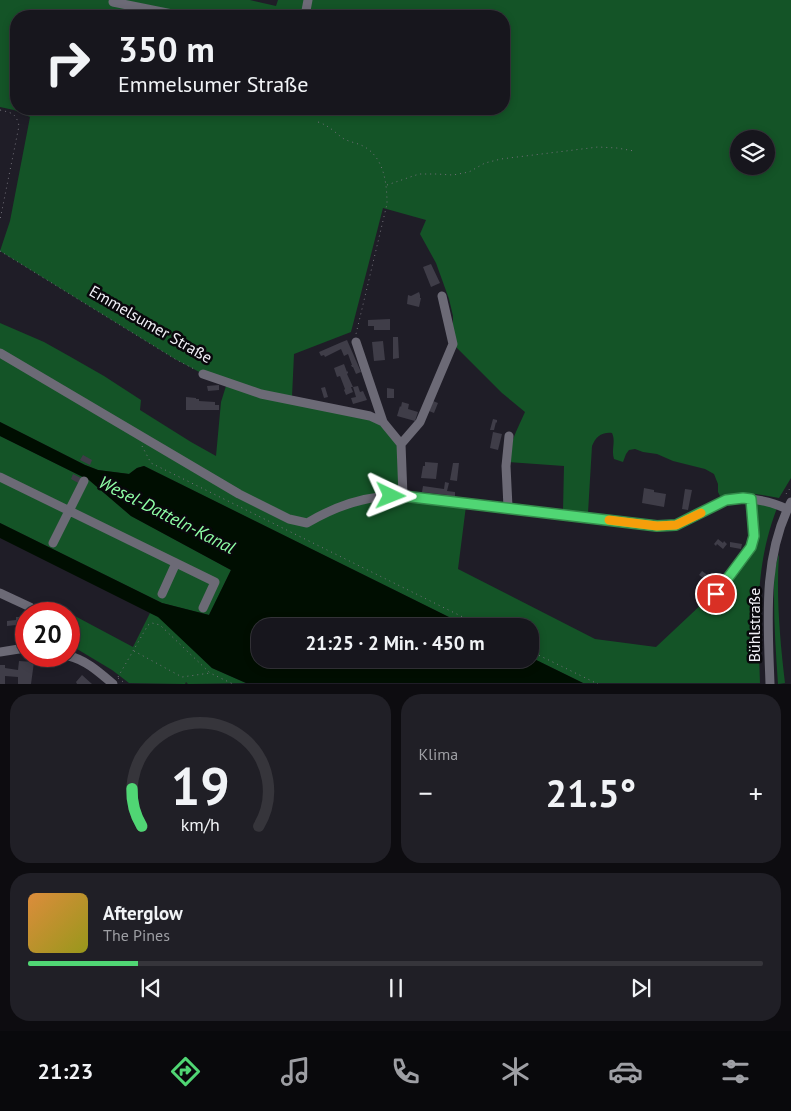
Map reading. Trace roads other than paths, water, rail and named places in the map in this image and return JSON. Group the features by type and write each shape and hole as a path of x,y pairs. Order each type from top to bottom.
{"street":[{"path":"113,2 152,10"},
{"path":"401,444 420,422 453,344 442,296"},
{"path":"356,342 383,422 401,444 403,496"},
{"path":"0,354 239,494 289,519 308,523 323,514 352,503 378,497 403,496 657,526 676,525 726,500 743,498 789,506"},
{"name":"Emmelsumer Straße","path":"203,374 261,394 370,416 383,422"},
{"path":"508,508 506,466 510,436"},
{"path":"0,477 215,582 203,608"},
{"path":"53,543 84,481"},
{"path":"716,594 751,547 754,536 751,499"},
{"name":"Bühlstraße","path":"770,684 768,627 770,571 772,554 779,529 789,506"},
{"path":"162,594 176,563"},
{"path":"0,593 19,602"},
{"path":"0,652 15,650"},
{"path":"80,660 113,684"}],"water":[{"name":"Wesel-Datteln-Kanal","path":"0,422 98,470 129,474 137,468 144,466 451,618 251,618 251,668 539,668 539,661 583,683 246,683 212,668 158,617 0,538 0,523 162,603 209,615 231,570 131,516 89,480 0,436"}]}
